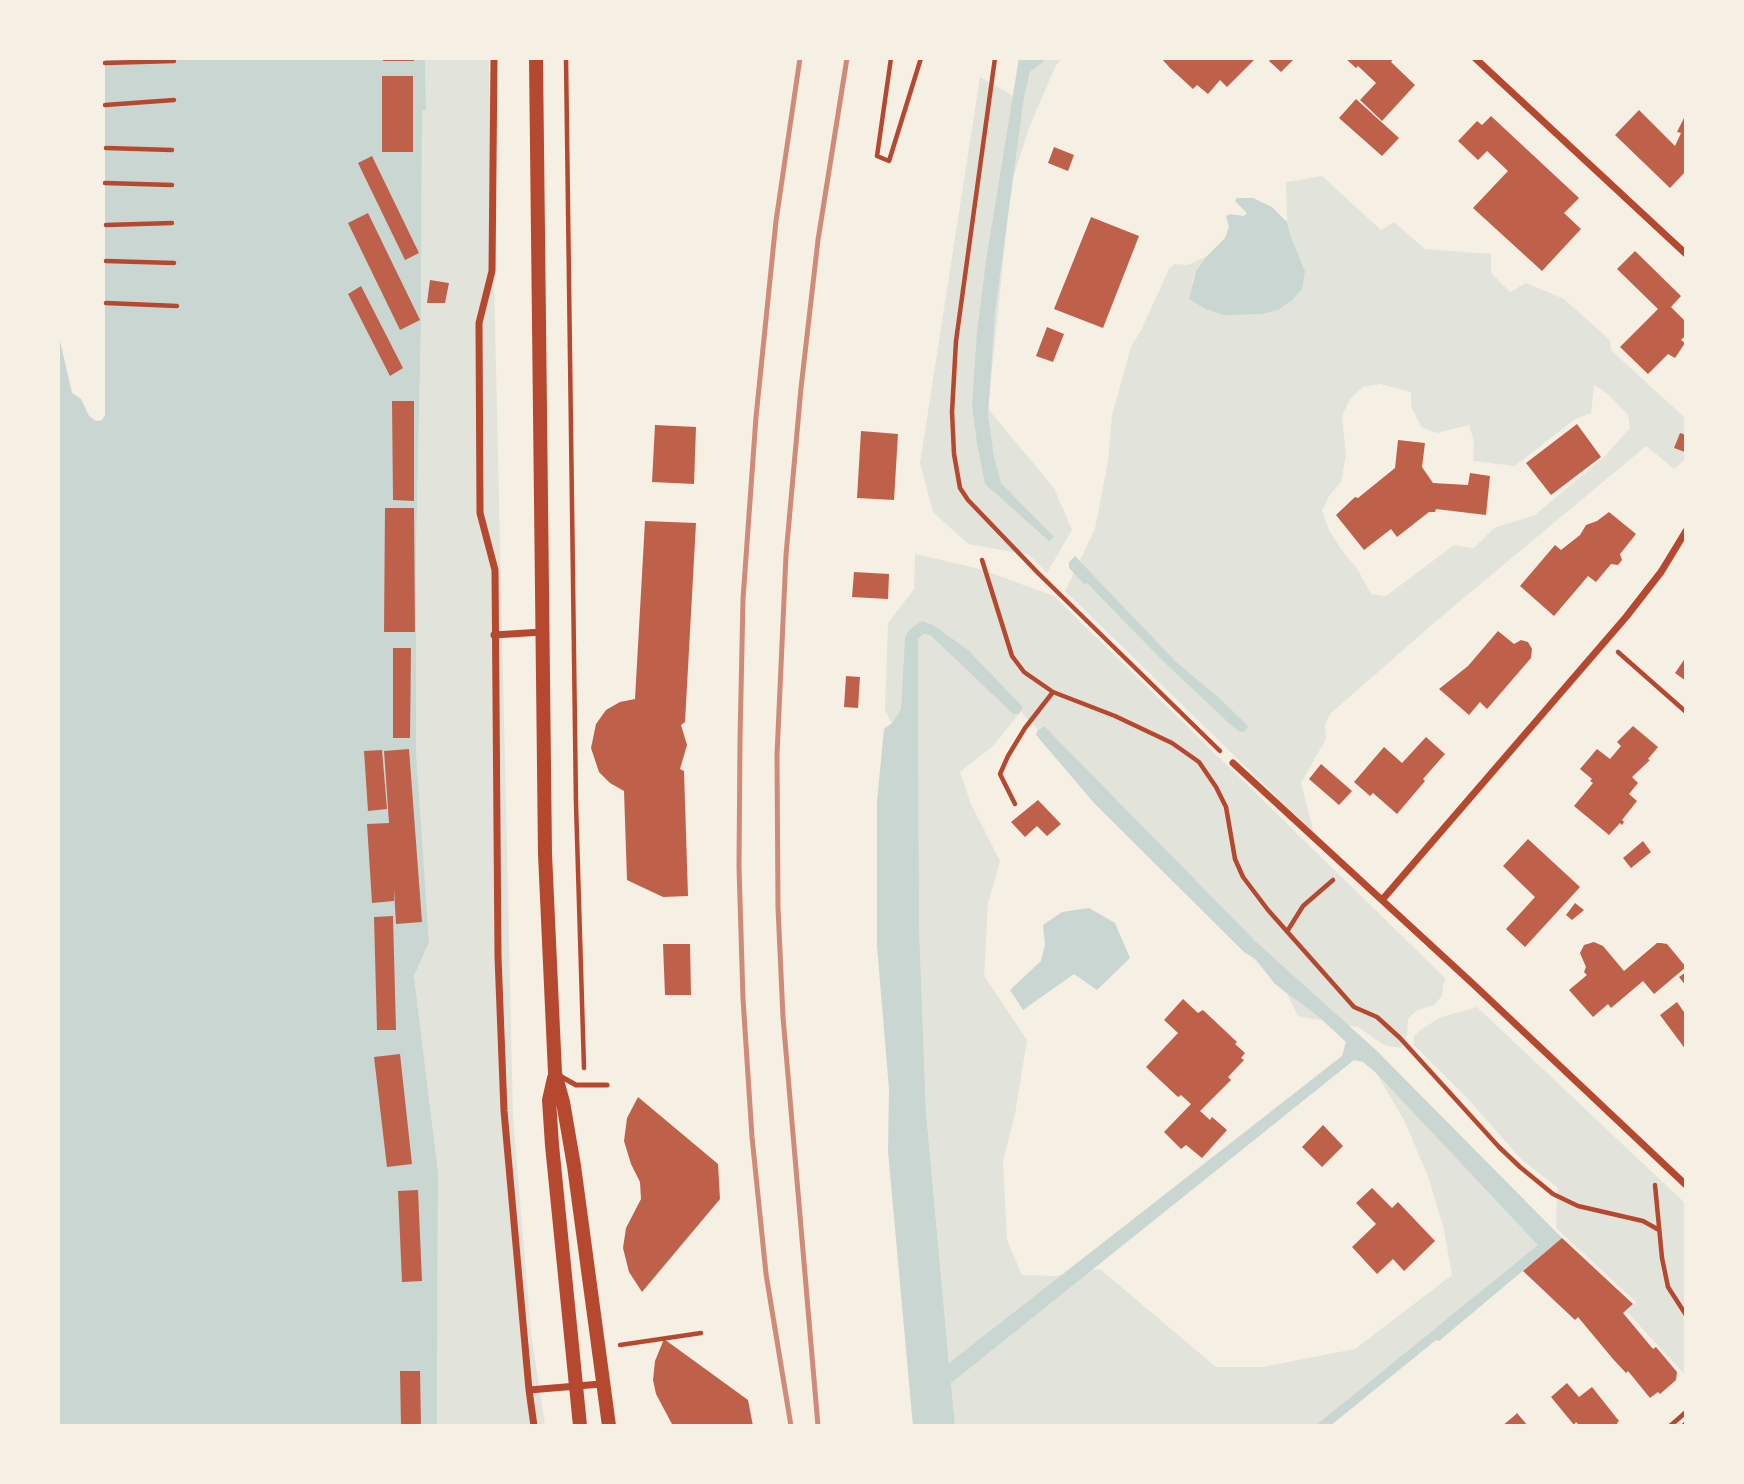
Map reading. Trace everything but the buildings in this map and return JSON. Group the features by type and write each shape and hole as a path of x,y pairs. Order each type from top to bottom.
{"main road":[{"path":"536,58 545,854 555,1073 574,1166 601,1384 609,1426"},
{"path":"555,1073 549,1100 551,1134 580,1426"}],"street":[{"path":"494,58 492,271 479,323 480,513 495,570 498,957 504,1111 534,1426"},
{"path":"1475,58 1686,254"},
{"path":"1381,900 1605,640 1661,572 1686,531"},
{"path":"494,635 544,632"},
{"path":"1233,763 1686,1185"},
{"path":"529,1390 601,1384"}],"lane":[{"path":"555,1073 576,1085 607,1085"}],"path":[{"path":"566,58 576,817 585,1084"},
{"path":"891,58 877,156 888,161 920,58"},
{"path":"995,58 955,354 952,412 954,454 960,488 968,500 1038,573 1233,763"},
{"path":"105,64 174,61"},
{"path":"105,105 174,100"},
{"path":"106,148 172,150"},
{"path":"106,183 172,185"},
{"path":"106,225 172,223"},
{"path":"106,261 174,263"},
{"path":"106,303 177,306"},
{"path":"982,560 1012,656 1024,673 1053,692 1115,716 1172,743 1199,762 1226,807 1235,859 1243,877 1354,1007 1377,1017 1392,1031 1499,1147 1544,1188 1578,1206 1643,1221 1659,1230"},
{"path":"1605,640 1686,712"},
{"path":"1015,804 1000,774 1025,728 1053,692"},
{"path":"1288,930 1303,906 1346,867"},
{"path":"1662,1161 1655,1179 1659,1230 1668,1287 1686,1315"},
{"path":"630,1344 701,1333"},
{"path":"619,1343 621,1359"},
{"path":"1670,1426 1686,1412"}],"shaded area":[{"path":"105,58 425,58 416,555 416,750 429,942 414,976 438,1172 437,1426 58,1426 58,332 72,393 81,399 89,416 96,421 102,420 105,415"},
{"path":"425,58 489,58 513,1117 531,1332 545,1426 437,1426 438,1172 414,976 429,942 416,750 416,555"},
{"path":"1019,58 1048,58 1030,72 1024,97 995,312 988,416 1001,483 1054,537 1049,541 985,484 972,405 986,261"},
{"path":"1048,58 1063,58 1056,65 1029,128 1011,184 988,409 1054,488 1072,530 1047,573 1029,555 968,544 933,512 920,463 980,77 1012,95 1023,97 1030,72"},
{"path":"1322,176 1381,230 1394,222 1425,249 1491,254 1491,273 1510,292 1526,283 1564,299 1610,340 1611,350 1686,419 1686,459 1674,469 1646,446 1435,622 1330,714 1325,724 1326,739 1301,783 1314,833 1065,591 1095,529 1108,461 1112,415 1131,347 1169,269 1175,264 1188,265 1207,256 1196,271 1191,286 1305,271 1287,222 1286,182","holes":["1380,384 1411,392 1411,406 1421,427 1437,433 1469,425 1474,441 1473,461 1515,466 1575,419 1591,413 1594,385 1608,394 1628,415 1630,428 1604,457 1535,515 1494,528 1474,548 1454,545 1386,596 1371,594 1358,570 1329,530 1322,511 1329,496 1341,482 1346,455 1342,416 1350,399 1363,387"]},
{"path":"1237,198 1253,198 1272,207 1287,222 1305,271 1302,289 1278,310 1262,314 1224,315 1189,299 1196,271 1225,238 1229,227 1226,216 1244,216 1247,213 1235,201"},
{"path":"915,554 980,569 1054,596 1446,979 1442,996 1434,1005 1418,1010 1408,1018 1407,1035 1401,1048 1384,1045 1358,1027 1298,1016 1287,994 1183,876 1041,727 1038,730 1021,712 1022,709 932,625 905,637 901,709 892,723 885,711 888,623 914,589"},
{"path":"1075,556 1175,661 1246,724 1248,727 1245,731 1240,732 1230,724 1162,660 1087,583 1084,584 1069,568 1069,562"},
{"path":"922,621 933,625 968,650 1022,706 1019,714 1013,714 930,635 923,634 918,639 919,926 926,1112 949,1363 1342,1056 1346,1042 1319,1017 1275,984 1256,959 1245,953 1095,804 1036,735 1044,726 1256,942 1376,1050 1562,1238 1439,1341 1436,1340 1330,1426 1315,1426 1538,1245 1376,1073 1363,1062 1354,1060 951,1383 955,1426 913,1426 888,1151 889,1089 877,946 877,802 884,729 892,723 901,709 905,637 910,629"},
{"path":"923,634 930,635 1013,714 1019,714 993,746 960,772 971,804 1000,861 988,904 984,976 1027,1040 1015,1114 1003,1161 1007,1240 1022,1275 1054,1276 1100,1269 1216,1367 1262,1367 1355,1349 1452,1275 1444,1230 1429,1179 1404,1120 1376,1073 1539,1245 1315,1426 955,1426 926,1112 919,926 918,639"},
{"path":"1089,908 1115,923 1130,958 1097,990 1074,974 1023,1010 1010,990 1041,961 1045,945 1043,925 1062,912"},
{"path":"1477,1007 1686,1204 1686,1376 1627,1312 1636,1302 1556,1228 1557,1187 1522,1160 1467,1098 1414,1045 1414,1036 1441,1017"}],"railway":[{"path":"791,1426 766,1274 752,1137 743,999 739,867 743,599 756,417 776,221 800,58"},
{"path":"818,1426 783,1017 778,908 777,755 786,555 801,388 818,240 847,58"}]}
